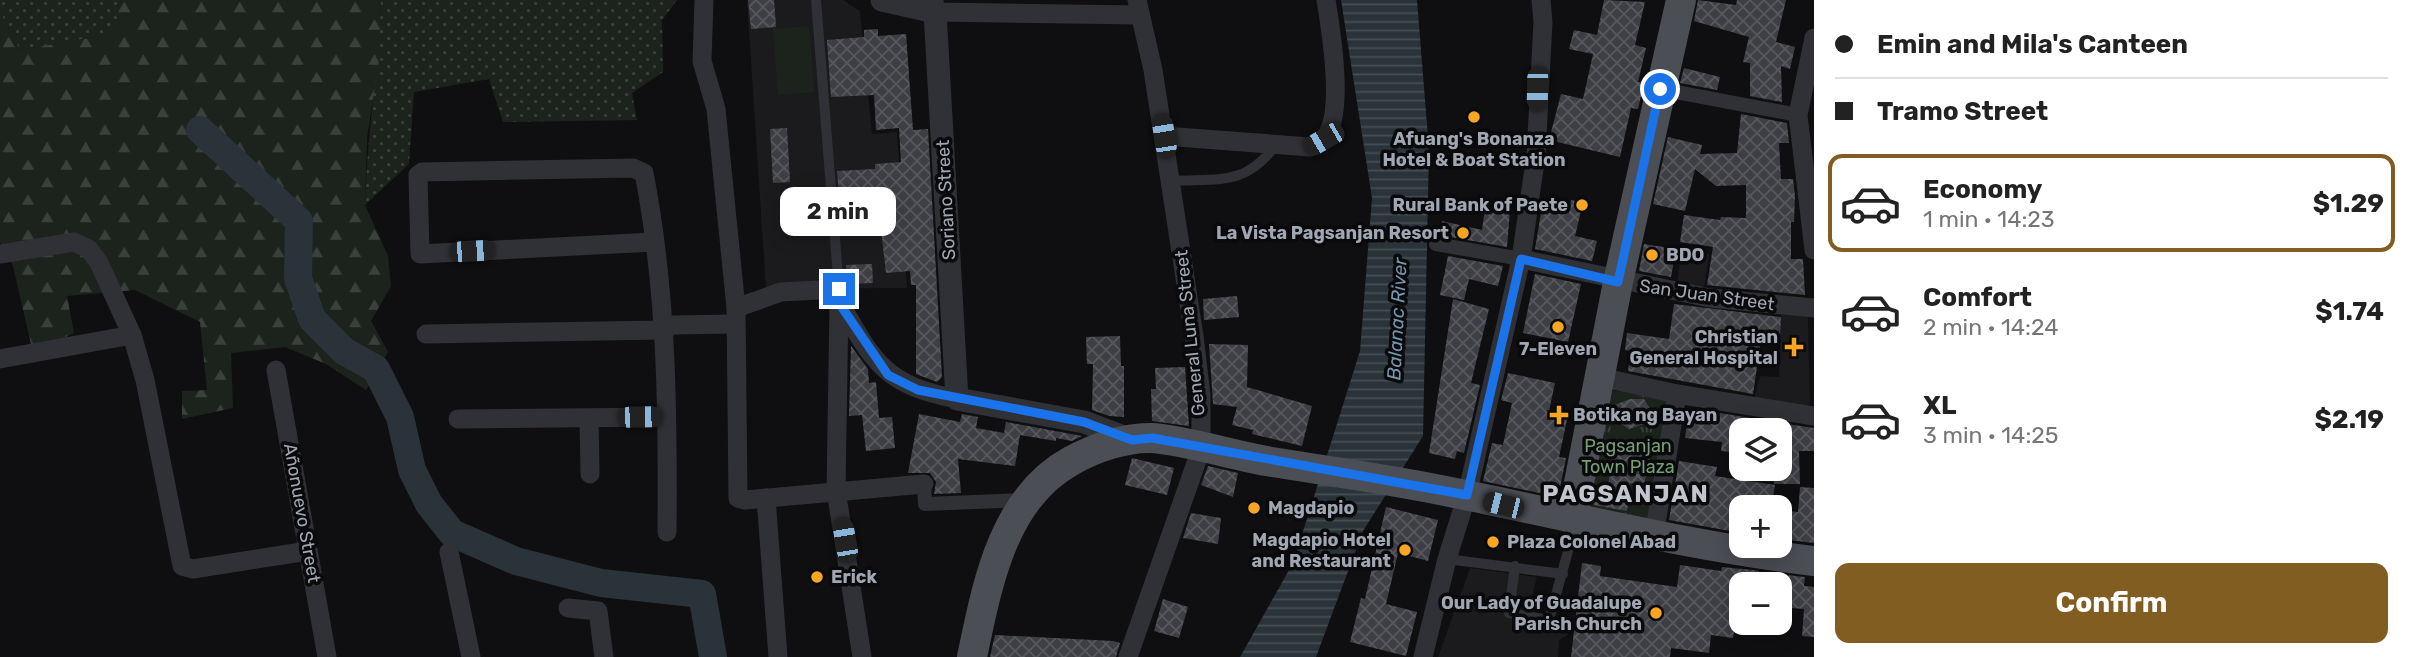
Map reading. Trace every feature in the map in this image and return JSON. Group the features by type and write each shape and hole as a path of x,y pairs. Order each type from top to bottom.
{"main road":[{"path":"1574,519 1618,282 1681,0"},
{"path":"972,657 996,559 1024,500 1047,478 1072,460 1110,445 1132,440 1152,438 1267,461 1461,494 1654,536 1814,561"}],"street":[{"path":"704,0 702,61 716,109 735,316 737,494 741,499 766,498 924,484 925,504 1024,500"},
{"path":"882,0 934,6 1139,7"},
{"path":"1164,136 1310,148 1324,139 1332,120 1336,85 1326,0"},
{"path":"1423,657 1521,259 1536,155 1543,22 1541,0"},
{"name":"Soriano Street","path":"934,6 957,399"},
{"name":"General Luna Street","path":"1128,657 1201,449 1201,395 1171,181 1139,7"},
{"path":"1814,38 1798,115 1814,250"},
{"path":"1660,89 1798,115"},
{"path":"654,242 420,254 418,175 422,172 639,170 644,173 654,242 664,330 667,532"},
{"path":"0,254 74,242 89,249 99,263 132,335 145,380 182,566 192,569 309,551"},
{"name":"San Juan Street","path":"1436,244 1710,299 1814,308"},
{"path":"426,334 664,330 673,325 735,316 781,292 839,296"},
{"path":"839,296 888,375 918,390 1084,422 1132,440"},
{"path":"839,296 836,490 862,657"},
{"path":"0,359 132,335"},
{"name":"Añonuevo Street","path":"276,370 327,657"},
{"path":"1600,377 1676,394 1814,416"},
{"path":"1654,536 1676,394"},
{"path":"458,419 666,417"},
{"path":"589,418 590,474"},
{"path":"766,498 778,657"},
{"path":"449,552 471,657"},
{"path":"568,608 598,611 604,657"}],"lane":[{"path":"816,0 839,296"},
{"path":"1171,181 1243,176 1261,165 1275,146"},
{"path":"1515,566 1510,613 1549,620 1563,574 1574,519"},
{"path":"1447,559 1563,574"}],"shaded area":[{"path":"747,0 843,0 860,11 872,134 897,132 907,288 766,289"},
{"path":"1681,251 1709,254 1704,289 1677,286"},
{"name":"Christian General Hospital","path":"1781,312 1808,318 1810,409 1754,400 1760,376 1779,377"},
{"path":"1470,568 1537,577 1523,629 1569,634 1559,640 1558,657 1438,657"}],"green space":[{"path":"0,0 121,0 114,34 20,50 0,12"},
{"path":"121,0 381,0 379,60 367,138 365,205 388,256 391,286 371,321 388,352 366,390 326,364 285,347 231,353 233,408 182,419 182,391 207,390 200,322 135,290 67,296 74,333 33,353 13,266 0,242 0,12 20,50 113,34"},
{"path":"381,0 677,0 662,20 663,72 632,93 637,120 503,122 489,79 414,92 409,164 365,205"},
{"path":"809,26 814,92 778,95 773,29"},
{"name":"Pagsanjan Town Plaza","path":"1608,390 1668,397 1647,523 1587,515"}],"water":[{"name":"Balanac River","path":"1341,0 1417,0 1429,150 1423,436 1363,531 1316,657 1240,657 1293,563 1360,351 1372,198"}],"building":[{"path":"748,0 774,0 776,27 751,29"},
{"path":"1604,0 1645,2 1635,45 1646,48 1638,82 1644,83 1638,109 1631,108 1620,157 1549,140 1561,94 1583,99 1593,54 1569,49 1574,30 1597,35"},
{"path":"1698,0 1736,5 1737,0 1786,0 1776,42 1795,47 1790,69 1781,66 1782,102 1750,96 1750,63 1743,62 1749,37 1694,21"},
{"path":"878,29 878,36 906,34 913,130 928,129 942,377 937,382 916,374 916,285 911,285 910,271 886,273 879,213 841,216 837,171 875,169 875,164 901,162 899,128 876,130 874,95 831,97 827,40 864,37 864,30"},
{"path":"1684,68 1720,77 1717,90 1680,83"},
{"path":"1741,114 1787,123 1789,143 1779,143 1781,179 1793,179 1795,196 1794,222 1791,222 1791,259 1803,259 1805,295 1707,285 1713,247 1680,242 1684,215 1720,220 1721,217 1746,218 1746,185 1716,186 1695,169 1685,211 1653,204 1668,137 1702,145 1700,154 1737,153"},
{"path":"787,128 790,182 773,183 770,129"},
{"path":"1571,200 1583,203 1575,236 1597,241 1592,261 1535,249 1542,207 1568,213"},
{"path":"1485,209 1510,211 1507,247 1439,235 1442,221 1482,230"},
{"path":"1644,244 1676,249 1671,277 1639,271"},
{"path":"1448,256 1503,266 1498,286 1469,279 1464,300 1440,295"},
{"path":"872,264 873,283 850,284 846,279 846,265"},
{"path":"1535,274 1581,284 1568,342 1523,333"},
{"path":"1237,296 1239,317 1204,320 1203,299"},
{"path":"1453,299 1489,309 1471,383 1480,385 1464,453 1457,451 1455,459 1429,453"},
{"path":"1674,304 1781,317 1780,341 1761,340 1753,394 1628,371 1631,351 1625,350 1627,333 1669,339"},
{"path":"1120,336 1121,366 1124,366 1124,417 1109,416 1092,410 1093,364 1087,364 1086,337"},
{"path":"1209,344 1248,345 1247,387 1312,406 1302,446 1252,434 1253,430 1232,425 1237,407 1213,404"},
{"path":"851,346 868,369 869,383 876,382 879,418 892,417 895,448 866,451 862,415 849,416"},
{"path":"1185,367 1189,426 1152,421 1151,389 1156,389 1155,368"},
{"path":"1508,373 1555,383 1549,411 1568,415 1559,457 1566,458 1558,497 1483,481 1492,443 1503,445 1512,403 1501,400"},
{"path":"1630,399 1644,399 1657,420 1629,429 1615,420 1611,412 1612,406"},
{"path":"1689,408 1750,418 1729,418 1729,452 1721,451 1722,442 1685,438"},
{"path":"919,414 960,422 962,414 978,417 976,428 1004,433 1006,422 1082,436 1072,441 1056,438 1056,441 1020,435 1015,466 958,459 961,493 934,494 936,482 930,473 908,473"},
{"path":"1792,425 1814,428 1814,451 1799,451 1800,484 1774,484 1774,481 1792,481"},
{"path":"1610,445 1651,454 1644,485 1630,483 1627,511 1594,505 1595,497 1605,498 1611,470 1605,469"},
{"path":"1132,458 1174,468 1167,495 1125,485"},
{"path":"1679,461 1717,467 1715,476 1729,478 1729,481 1775,485 1773,495 1729,495 1729,531 1669,520"},
{"path":"1208,466 1238,473 1233,497 1201,485"},
{"path":"1800,487 1814,488 1814,543 1792,540 1792,511 1798,512"},
{"path":"1386,507 1438,520 1428,561 1398,553 1386,604 1417,612 1406,656 1350,642 1361,598 1365,599"},
{"path":"1191,513 1221,518 1218,544 1183,538"},
{"name":"Our Lady of Guadalupe Parish Church","path":"1582,563 1601,566 1600,576 1677,587 1680,565 1721,571 1722,567 1759,571 1729,572 1729,635 1733,635 1733,638 1711,635 1709,653 1671,648 1670,657 1571,657"},
{"path":"1792,576 1805,577 1804,586 1814,587 1814,637 1802,636 1804,609 1792,608"},
{"path":"1163,599 1188,607 1179,638 1154,631"},
{"path":"995,635 1120,643 1116,657 990,657"}],"waterway":[{"path":"200,130 299,221 298,278 312,319 344,351 376,369 400,417 412,470 429,504 452,533 516,561 601,583 702,594 713,657"}],"place":[{"name":"Afuang's Bonanza Hotel & Boat Station","path":"1474,117"},
{"name":"Rural Bank of Paete","path":"1582,205"},
{"name":"La Vista Pagsanjan Resort","path":"1463,233"},
{"name":"BDO","path":"1652,255"},
{"name":"7-Eleven","path":"1558,327"},
{"name":"Christian General Hospital","path":"1794,347"},
{"name":"Botika ng Bayan","path":"1559,415"},
{"name":"Magdapio","path":"1254,508"},
{"name":"Plaza Colonel Abad","path":"1493,542"},
{"name":"Magdapio Hotel and Restaurant","path":"1405,550"},
{"name":"Erick","path":"817,577"},
{"name":"Our Lady of Guadalupe Parish Church","path":"1656,613"}],"district":[{"name":"PAGSANJAN","path":"1626,494"}],"route":[{"path":"839,289 839,303 888,375 918,390 1084,422 1132,440 1152,438 1267,461 1467,495 1521,259 1618,282 1660,89"}]}
